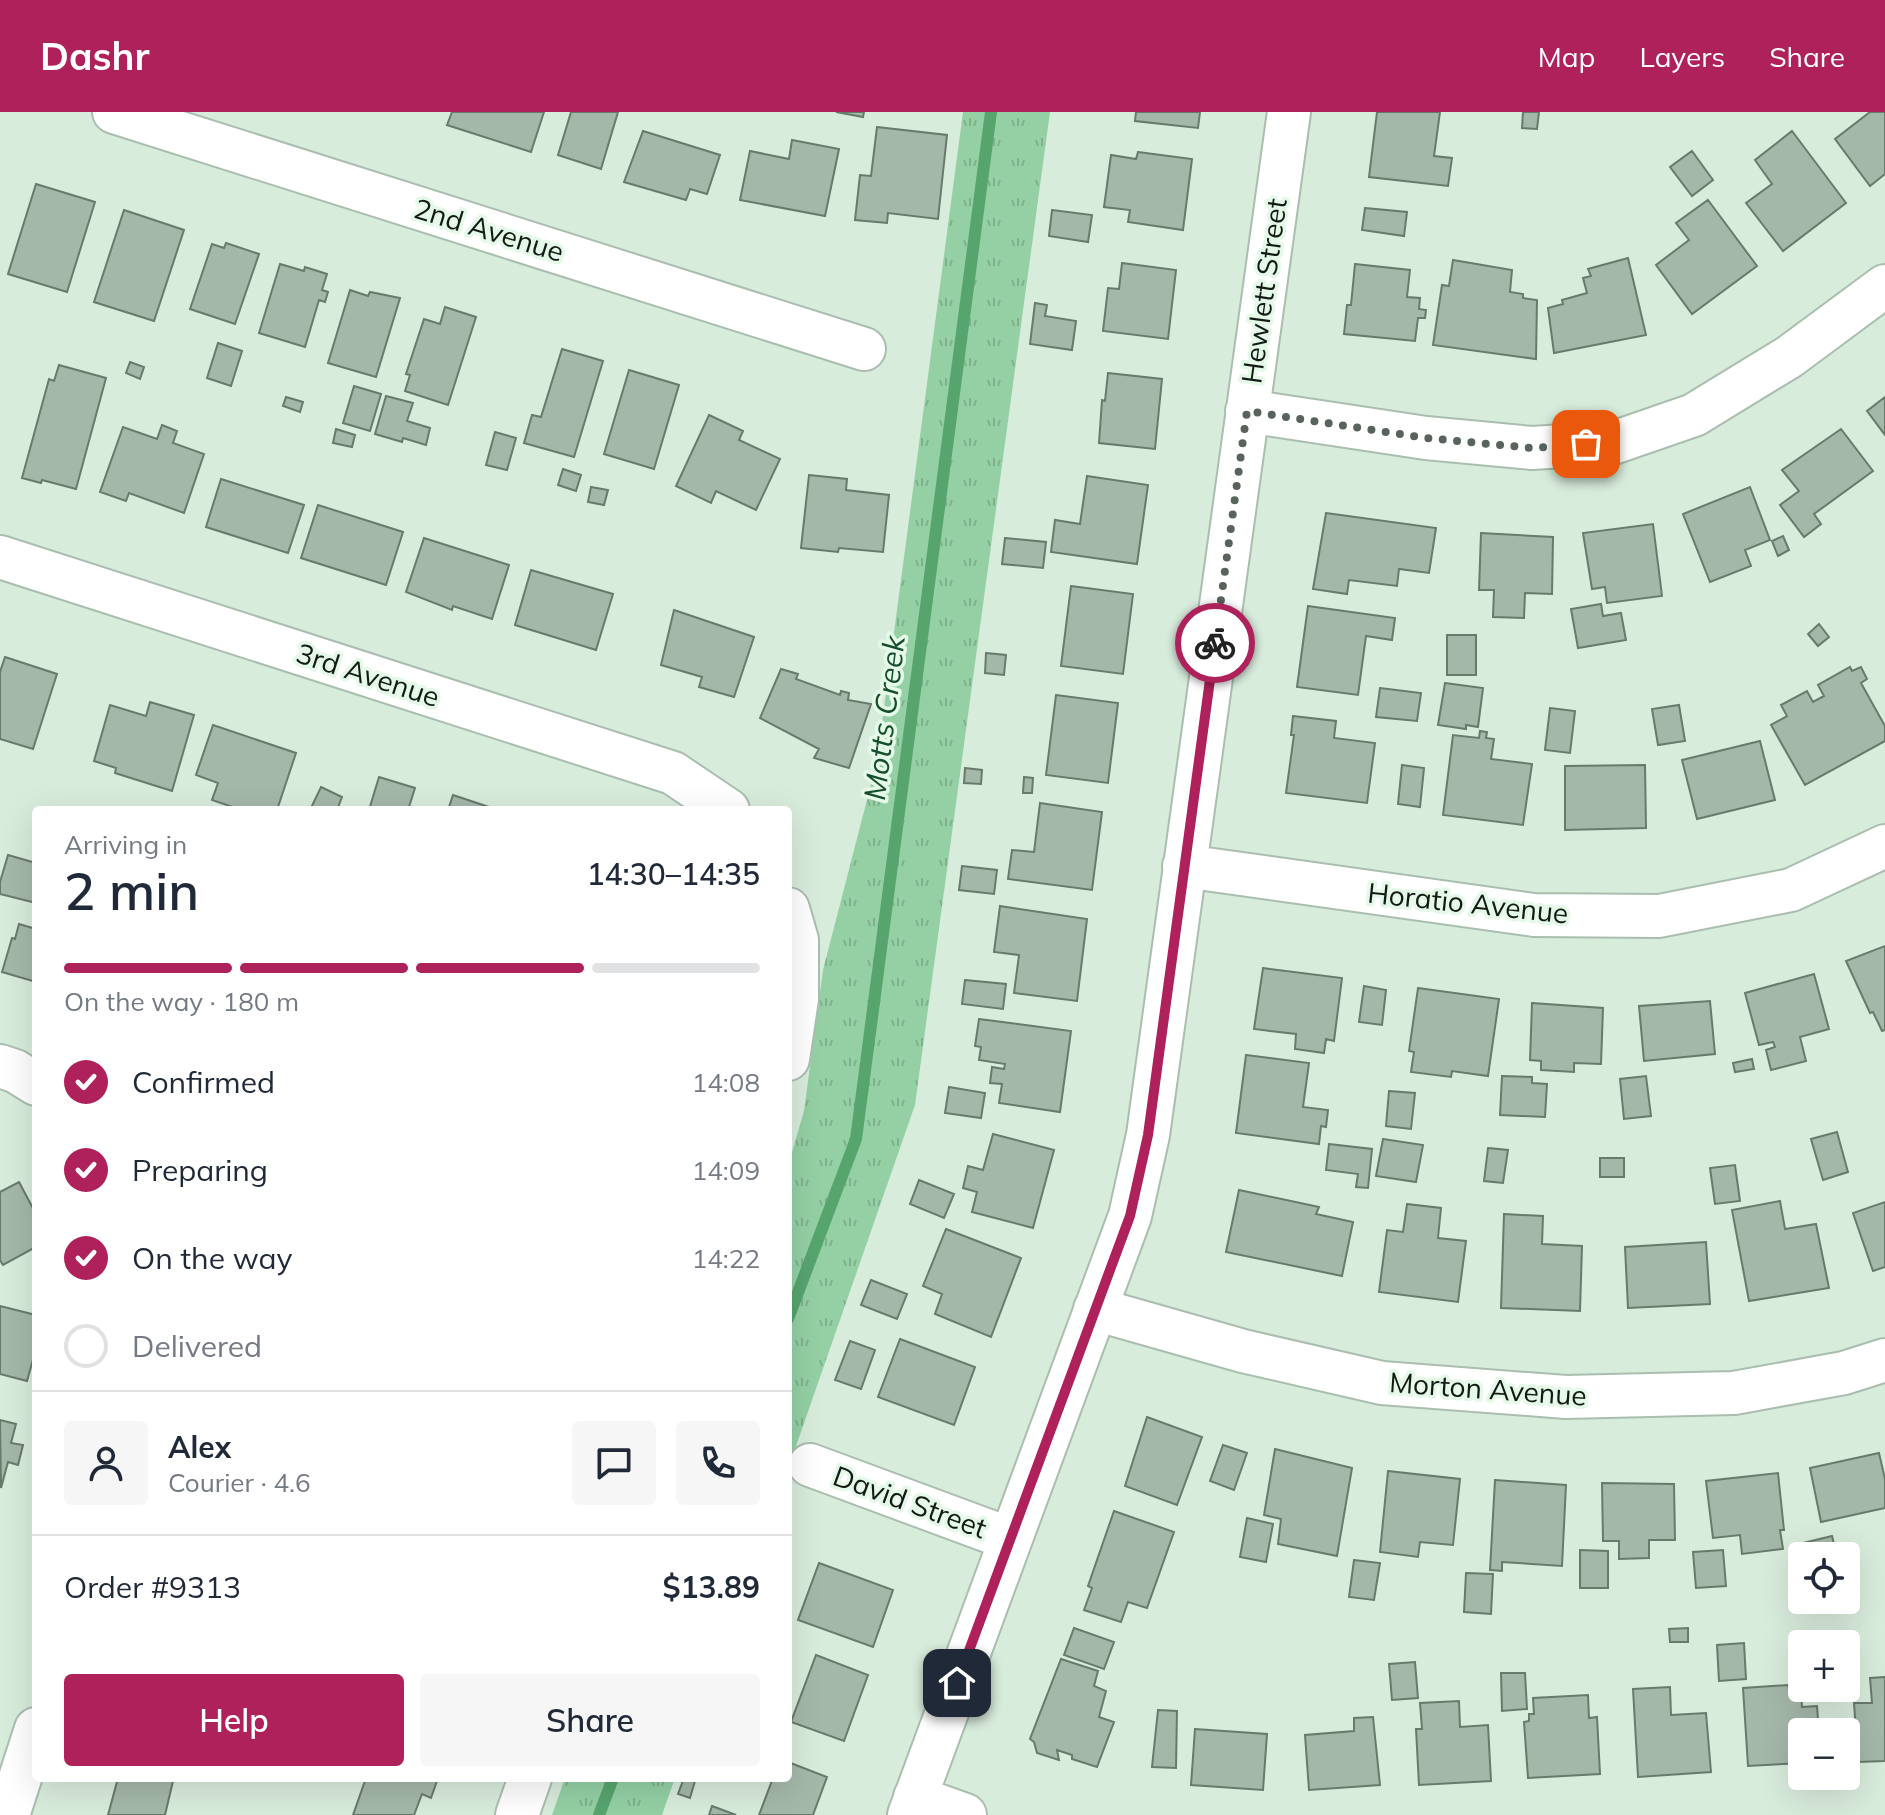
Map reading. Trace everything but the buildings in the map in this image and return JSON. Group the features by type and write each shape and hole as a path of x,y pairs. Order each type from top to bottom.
{"street":[{"name":"2nd Avenue","path":"114,112 864,349"},
{"name":"Hewlett Street","path":"912,1806 1130,1216 1148,1135 1289,112"},
{"path":"1247,411 1426,438 1532,448 1613,443 1694,415 1789,357 1885,286"},
{"name":"3rd Avenue","path":"0,557 673,773 722,806"},
{"name":"Horatio Avenue","path":"1184,866 1534,915 1659,916 1791,890 1885,846"},
{"path":"792,923 797,940 797,999 792,1032"},
{"path":"0,1066 32,1082"},
{"name":"Morton Avenue","path":"1095,1309 1243,1351 1382,1383 1566,1397 1734,1393 1844,1373 1885,1360"},
{"name":"David Street","path":"810,1465 1010,1539"},
{"path":"8,1815 32,1741"},
{"path":"517,1815 529,1782"},
{"path":"912,1806 965,1815"}],"green space":[{"path":"963,112 1050,112 915,1105 792,1458 792,1152 804,1111 823,970 877,761"},
{"path":"564,1782 674,1782 662,1815 552,1815"}],"waterway":[{"name":"Motts Creek","path":"792,1308 856,1139 991,112"},
{"name":"Motts Creek","path":"599,1815 611,1782"}],"way so far":[{"path":"1215,643 1247,411 1426,438 1532,448 1586,444"}],"route":[{"path":"957,1683 1130,1216 1148,1135 1215,643"}]}
